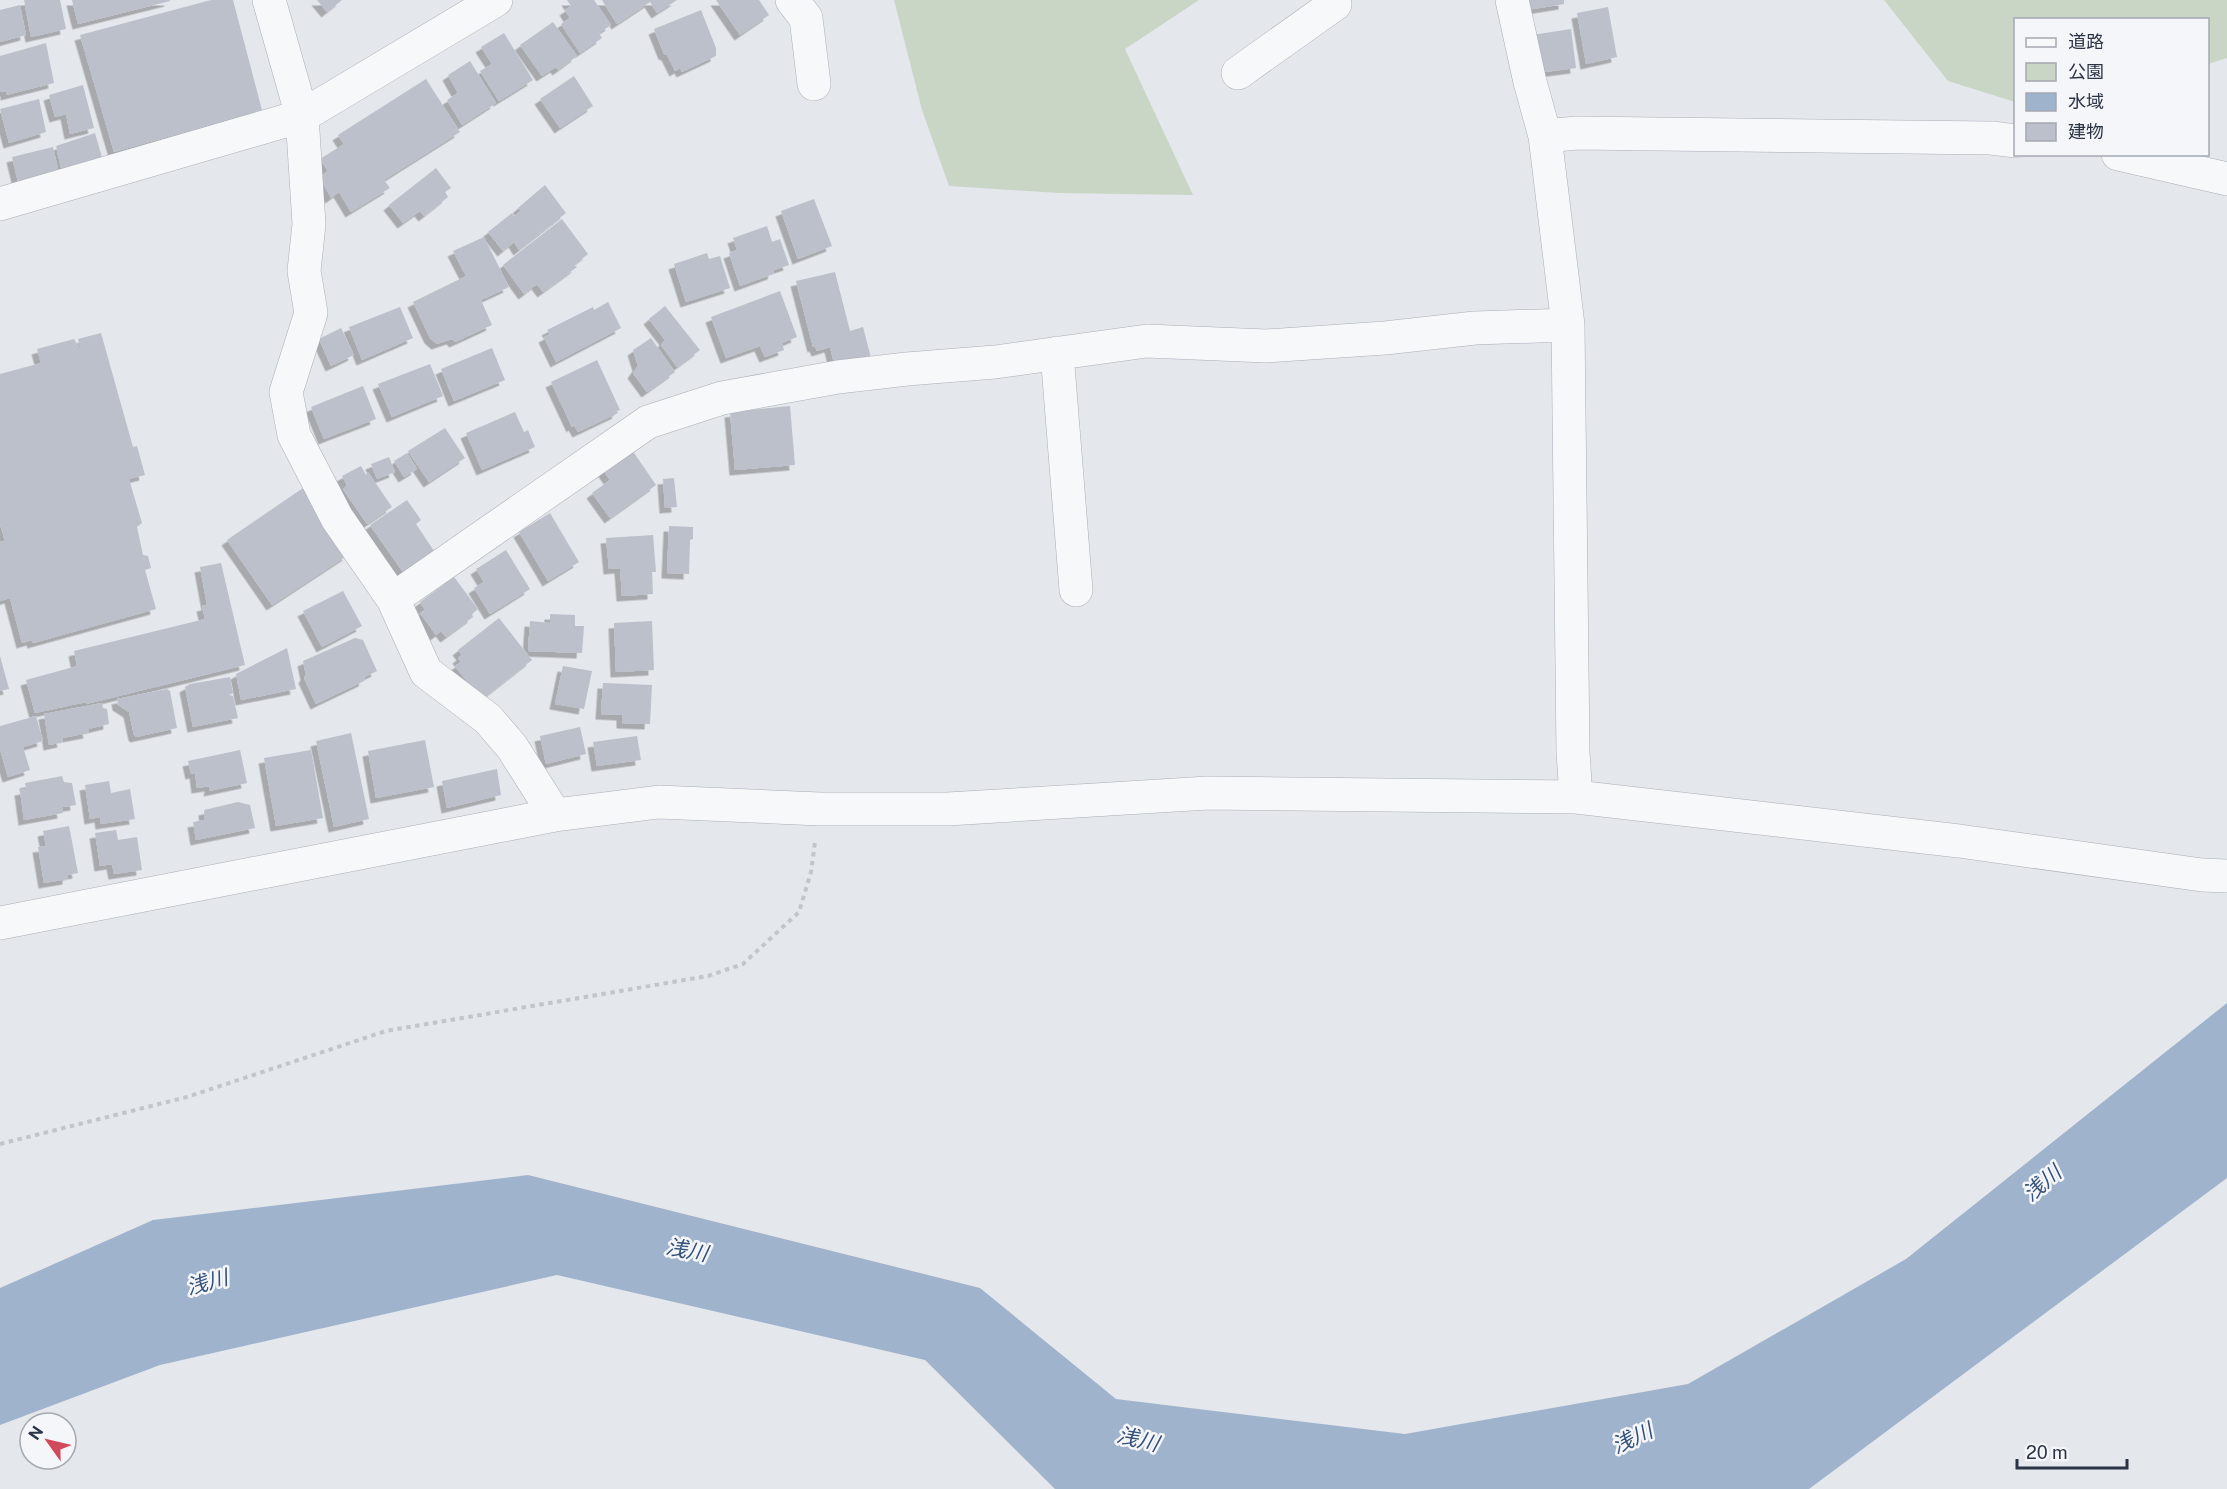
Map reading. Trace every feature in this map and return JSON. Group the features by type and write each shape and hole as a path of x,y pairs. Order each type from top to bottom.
{"street":[{"path":"269,0 302,116 309,224 304,271 311,314 286,392 294,435 337,518 393,600 426,672 488,719 512,747 555,815"},
{"path":"0,204 302,116 496,0"},
{"path":"792,0 806,18 814,84"},
{"path":"1238,73 1335,4 1333,0"},
{"path":"1512,0 1530,82 1545,136 1568,325 1573,752 1576,796"},
{"path":"1545,136 1577,133 1991,138 2014,141"},
{"path":"2127,156 2227,179"},
{"path":"393,600 648,422 722,398 838,377 995,362 1147,341 1266,346 1385,338 1475,328 1568,325"},
{"path":"1057,353 1076,590"},
{"path":"0,923 555,815 659,802 820,809 948,809 1208,793 1576,796 1959,841 2202,875 2227,876"}],"path":[{"path":"0,1144 187,1097 386,1031 708,976 743,964 799,912 811,872 820,809"}],"green space":[{"path":"894,0 1199,0 1125,49 1193,195 1059,193 949,186 922,110"},
{"path":"1884,0 2227,0 2227,58 2209,64 2209,18 2014,18 2014,102 1948,81"}],"water":[{"name":"浅川","path":"2227,1003 2227,1178 1809,1489 1055,1489 925,1360 557,1275 160,1365 37,1411 18,1411 18,1418 0,1425 0,1288 153,1220 528,1175 980,1288 1116,1399 1405,1434 1688,1384 1906,1259"}],"building":[{"path":"24,0 60,0 66,29 31,37"},
{"path":"72,0 170,0 170,1 78,24"},
{"path":"211,0 233,0 262,110 114,152 80,35"},
{"path":"317,0 342,0 327,12"},
{"path":"567,0 594,0 611,25 599,33 602,38 580,53 561,24 570,18 565,10 571,6"},
{"path":"602,0 677,0 657,13 650,2 617,24"},
{"path":"716,0 759,0 769,15 740,35"},
{"path":"1525,0 1564,0 1564,4 1527,10"},
{"path":"20,5 26,35 0,42 0,10"},
{"path":"1608,7 1617,57 1586,64 1577,13"},
{"path":"701,10 716,48 716,56 682,72 680,68 675,71 667,55 664,54 654,29"},
{"path":"553,22 577,56 558,70 556,67 542,76 520,45"},
{"path":"1571,29 1576,68 1537,73 1532,35"},
{"path":"504,33 533,80 499,101 480,71 492,64 481,47"},
{"path":"46,43 54,83 6,95 6,91 0,92 0,56"},
{"path":"470,61 496,103 462,125 447,100 458,93 448,75"},
{"path":"574,76 593,106 560,128 540,99"},
{"path":"426,79 460,132 384,180 390,188 351,212 339,192 331,198 320,177 328,171 320,159 344,144 338,135"},
{"path":"83,85 94,128 70,134 66,114 55,117 49,95"},
{"path":"39,99 46,132 9,143 0,109"},
{"path":"95,133 105,168 72,177 70,166 61,168 56,146"},
{"path":"53,147 60,178 19,186 12,157"},
{"path":"436,168 451,188 445,192 448,197 424,216 420,211 403,223 389,205"},
{"path":"545,185 566,213 519,250 514,242 503,251 488,232 512,213 514,216 521,211 518,208"},
{"path":"814,199 832,246 798,259 781,211"},
{"path":"562,219 588,254 574,265 577,267 543,292 537,284 524,294 503,265"},
{"path":"767,226 772,242 780,239 789,265 774,270 773,274 740,286 729,253 737,250 733,238"},
{"path":"484,237 509,287 481,300 492,325 455,342 452,339 437,344 430,338 413,302 466,276 453,251"},
{"path":"707,253 709,259 720,256 730,288 686,302 674,264"},
{"path":"835,272 850,331 863,327 871,358 835,367 830,347 817,351 815,346 813,347 796,281"},
{"path":"780,291 797,337 782,343 784,350 765,357 760,346 726,358 711,317"},
{"path":"608,302 621,328 556,362 544,337 550,334 547,330"},
{"path":"665,306 700,350 677,367 661,345 665,340 649,319"},
{"path":"400,307 413,338 362,360 349,327"},
{"path":"341,328 354,355 331,366 319,339"},
{"path":"101,333 133,447 137,446 145,475 129,479 142,523 137,527 143,555 148,556 151,568 145,570 156,609 33,643 32,640 22,643 10,598 0,601 0,542 5,541 0,524 0,374 41,363 37,349 74,339 81,350 78,339"},
{"path":"651,338 675,372 647,392 633,373 638,366 633,350"},
{"path":"492,348 505,380 454,401 441,369"},
{"path":"597,360 620,410 578,432 574,425 572,427 551,382"},
{"path":"430,364 443,396 392,417 378,384"},
{"path":"363,386 376,419 324,439 311,407"},
{"path":"790,406 795,465 735,470 730,412"},
{"path":"515,412 524,432 528,430 535,447 482,470 466,433"},
{"path":"445,428 465,458 429,482 408,451"},
{"path":"632,450 656,485 610,518 592,493 610,480 603,470"},
{"path":"407,453 417,469 404,477 394,461"},
{"path":"389,457 395,472 377,479 371,464"},
{"path":"361,466 366,475 368,472 392,507 367,524 343,489 347,485 342,476"},
{"path":"674,478 677,507 665,508 663,479"},
{"path":"303,488 348,555 272,605 227,540"},
{"path":"407,500 421,520 416,524 436,554 405,575 370,525"},
{"path":"550,513 579,562 548,581 519,532"},
{"path":"669,526 693,527 693,539 690,540 689,574 667,573"},
{"path":"653,535 656,572 652,572 653,594 622,596 620,568 609,569 606,538"},
{"path":"506,550 530,589 490,614 474,588 484,582 476,569"},
{"path":"221,563 245,665 86,704 86,702 35,713 26,680 77,666 74,651 205,619 202,606 207,605 200,567"},
{"path":"454,577 478,609 472,614 473,617 446,637 441,631 436,635 420,613 425,610 420,602"},
{"path":"343,591 362,626 322,647 303,611"},
{"path":"550,614 575,615 575,626 584,626 582,653 528,651 530,621 550,623"},
{"path":"499,618 532,660 481,700 455,666 461,662 458,658 462,655 458,650"},
{"path":"652,621 654,670 616,672 614,623"},
{"path":"355,638 363,640 377,671 365,677 364,681 316,704 304,678 306,675 303,661"},
{"path":"287,648 296,689 241,700 236,674"},
{"path":"0,656 9,689 0,691"},
{"path":"563,666 592,671 584,709 555,704"},
{"path":"230,677 233,693 229,695 233,696 238,718 193,727 185,687 190,684"},
{"path":"603,683 652,685 650,724 622,723 622,715 601,714"},
{"path":"167,689 170,691 177,728 136,737 129,712 118,705 117,699"},
{"path":"102,703 103,708 107,709 109,724 88,729 89,733 62,738 63,742 49,745 44,714"},
{"path":"36,716 43,741 23,747 30,770 8,777 0,749 0,726"},
{"path":"580,727 586,754 546,764 540,736"},
{"path":"351,733 369,819 334,827 316,741"},
{"path":"637,736 641,760 597,766 593,742"},
{"path":"425,740 434,787 376,798 368,751"},
{"path":"240,750 247,783 209,791 210,786 197,788 195,773 191,774 188,761"},
{"path":"311,750 323,818 276,826 264,758"},
{"path":"497,769 501,795 447,808 442,781"},
{"path":"62,776 64,782 72,783 76,805 62,807 63,813 24,820 20,790 26,789 25,783"},
{"path":"109,781 111,793 130,789 135,819 101,824 100,817 90,819 85,785"},
{"path":"238,802 250,805 255,828 196,840 193,822 205,820 204,810"},
{"path":"69,826 78,873 68,875 68,879 44,883 38,847 46,846 43,831"},
{"path":"116,830 118,840 137,837 142,870 114,874 112,864 100,866 95,833"}]}
